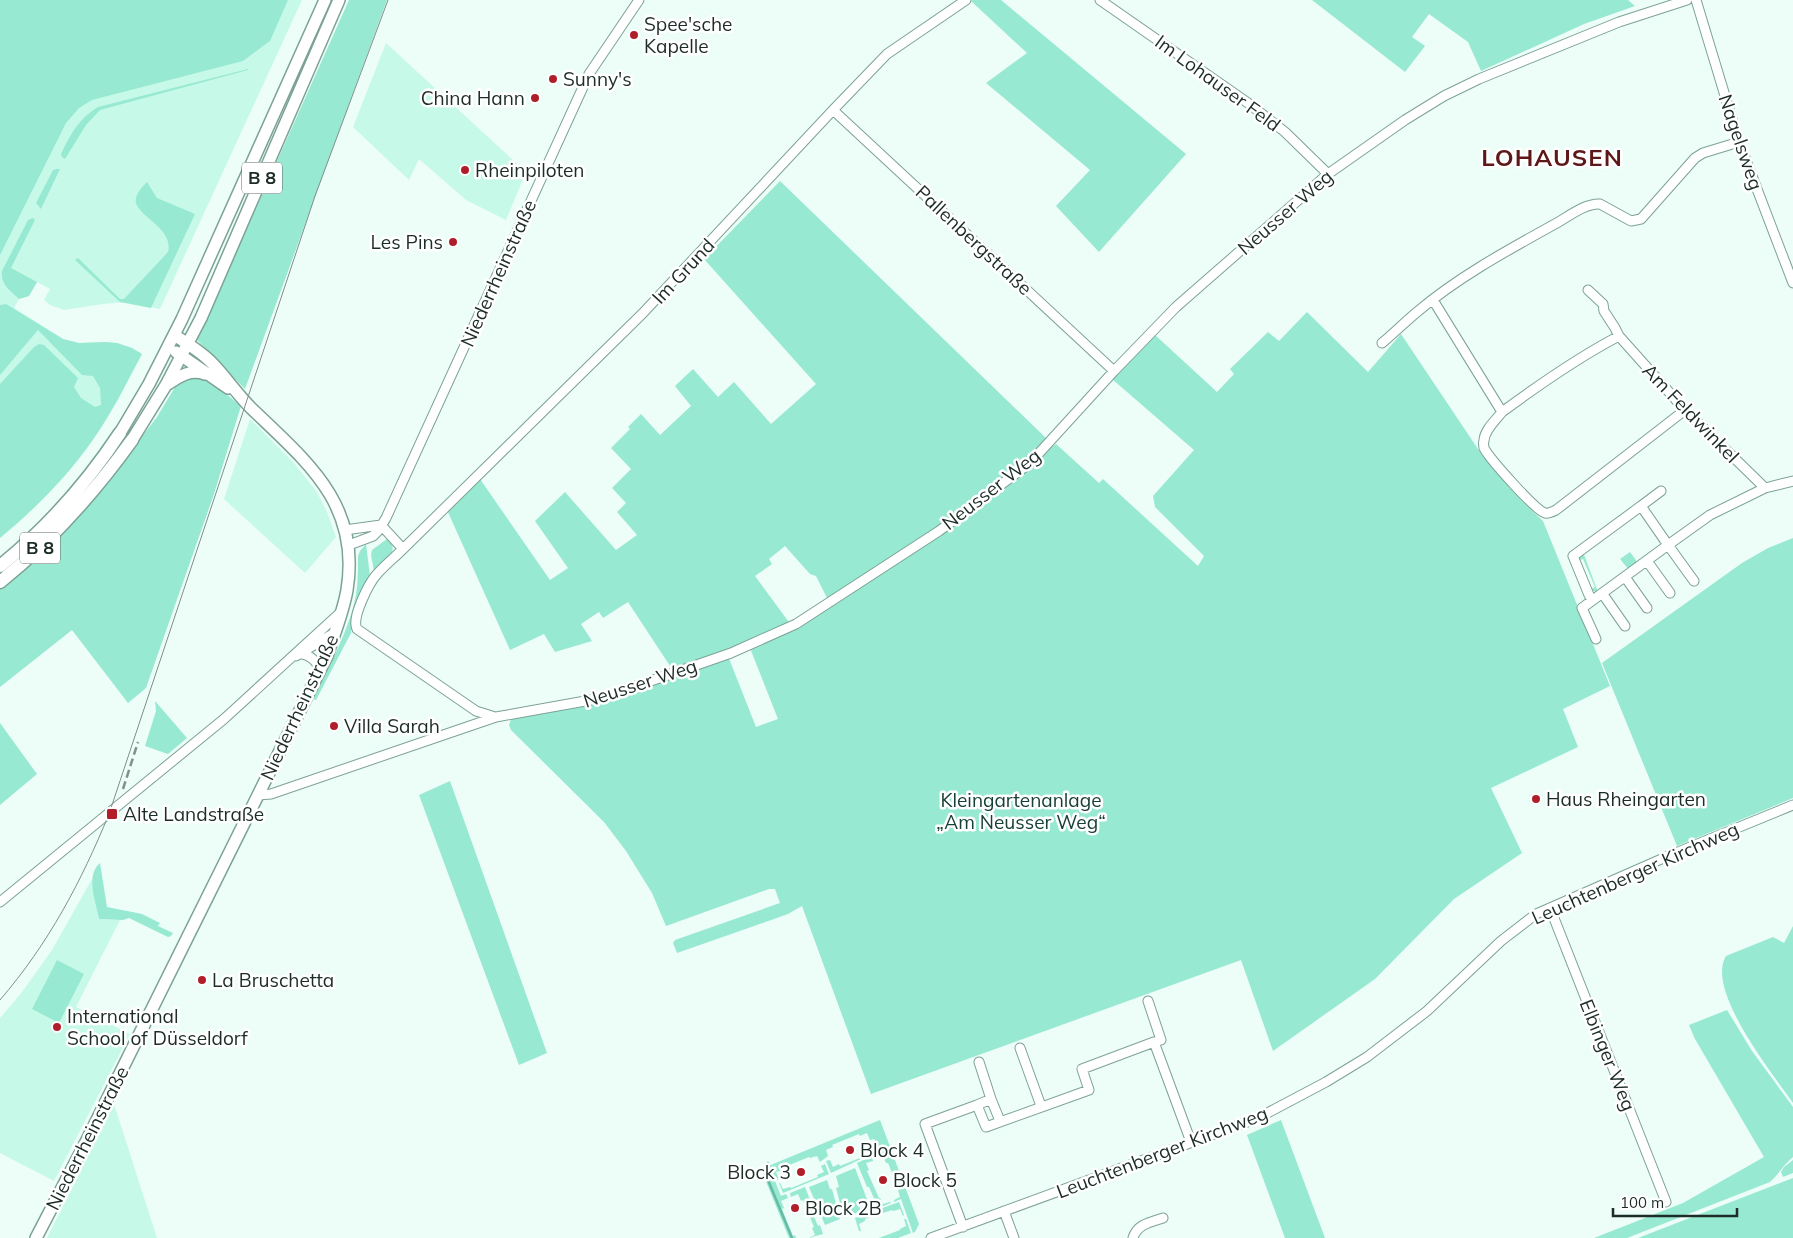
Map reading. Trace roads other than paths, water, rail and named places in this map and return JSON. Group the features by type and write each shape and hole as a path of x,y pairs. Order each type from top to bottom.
{"highway":[{"name":"B 8","path":"0,566 22,548 68,502 120,433"},
{"name":"B 8","path":"0,582 30,558 76,511 115,464 132,440"}],"main road":[{"name":"B 8","path":"120,433 149,384 174,335 325,0"},
{"name":"B 8","path":"132,440 166,385 188,344 339,0"},
{"path":"174,335 212,363 238,395"},
{"path":"168,347 238,395"},
{"path":"166,385 181,375 194,371 210,375"},
{"name":"Niederrheinstraße","path":"36,1238 80,1154 321,669 342,612 350,558 349,545 337,506 325,486 291,446 238,395"}],"street":[{"name":"Niederrheinstraße","path":"349,545 373,536 386,518 589,74 640,0"},
{"name":"Im Grund","path":"404,549 643,313 887,54 966,0"},
{"name":"Im Lohauser Feld","path":"1100,0 1248,103 1285,132 1328,174"},
{"name":"Neusser Weg","path":"258,795 272,794 496,717 602,698 731,653 796,624 939,531 1030,463 1114,371 1176,307 1328,174 1405,120 1444,96 1479,79 1619,22 1687,0"},
{"name":"Nagelsweg","path":"1696,0 1739,142 1793,283"},
{"name":"Pallenbergstraße","path":"833,110 1114,371"},
{"path":"1382,343 1417,312 1484,265 1590,205 1600,204 1631,221 1640,219 1695,158 1703,152 1739,142"},
{"name":"Am Feldwinkel","path":"1588,290 1603,304 1604,311 1619,336 1685,410 1765,488"},
{"path":"1433,300 1502,412"},
{"path":"1619,336 1555,374 1502,412 1483,440 1484,448 1497,466 1532,504 1544,513 1550,513 1685,410"},
{"path":"1596,639 1582,608 1592,600 1710,515 1765,488 1793,482"},
{"path":"1592,600 1573,556 1661,491"},
{"path":"1640,506 1694,581"},
{"path":"345,530 381,525 404,549"},
{"name":"Niederrheinstraße","path":"404,549 377,575 369,587 355,624 358,629 476,711 496,717"},
{"path":"1647,561 1670,593"},
{"path":"1624,577 1647,608"},
{"path":"1602,593 1625,626"},
{"path":"0,902 224,719 342,612"},
{"path":"289,659 302,654 334,633"},
{"path":"302,654 313,659 321,669"},
{"name":"Leuchtenberger Kirchweg","path":"931,1238 1258,1118 1326,1082 1367,1057 1427,1011 1501,941 1524,922 1550,908 1666,857 1793,805"},
{"name":"Elbinger Weg","path":"1550,908 1666,1202"},
{"path":"977,1105 986,1127 1089,1090 1082,1069 1161,1040 1148,1001"},
{"path":"1154,1042 1191,1142"},
{"path":"1020,1048 1041,1106"},
{"path":"979,1062 1000,1121"},
{"path":"963,1227 925,1124 991,1099"},
{"path":"1004,1211 1014,1238"},
{"path":"1133,1238 1138,1227 1164,1218"}],"waterway":[{"path":"768,1163 771,1170 768,1180 792,1238"}],"tram line":[{"path":"0,1000 49,934 75,888 109,814 315,196 388,0"}],"railway":[{"path":"123,789 138,742"}],"place":[{"name":"Spee'sche Kapelle","path":"634,35"},
{"name":"Sunny's","path":"553,79"},
{"name":"China Hann","path":"535,98"},
{"name":"Rheinpiloten","path":"465,170"},
{"name":"Les Pins","path":"453,242"},
{"name":"Villa Sarah","path":"334,726"},
{"name":"Haus Rheingarten","path":"1536,799"},
{"name":"Alte Landstraße","path":"112,814"},
{"name":"La Bruschetta","path":"202,980"},
{"name":"International School of Düsseldorf","path":"57,1027"},
{"name":"Block 4","path":"850,1150"},
{"name":"Block 3","path":"801,1172"},
{"name":"Block 5","path":"883,1180"},
{"name":"Block 2B","path":"795,1208"}],"district":[{"name":"LOHAUSEN","path":"1552,158"}],"park label":[{"name":"Kleingartenanlage „Am Neusser Weg“","path":"1021,811"}]}
